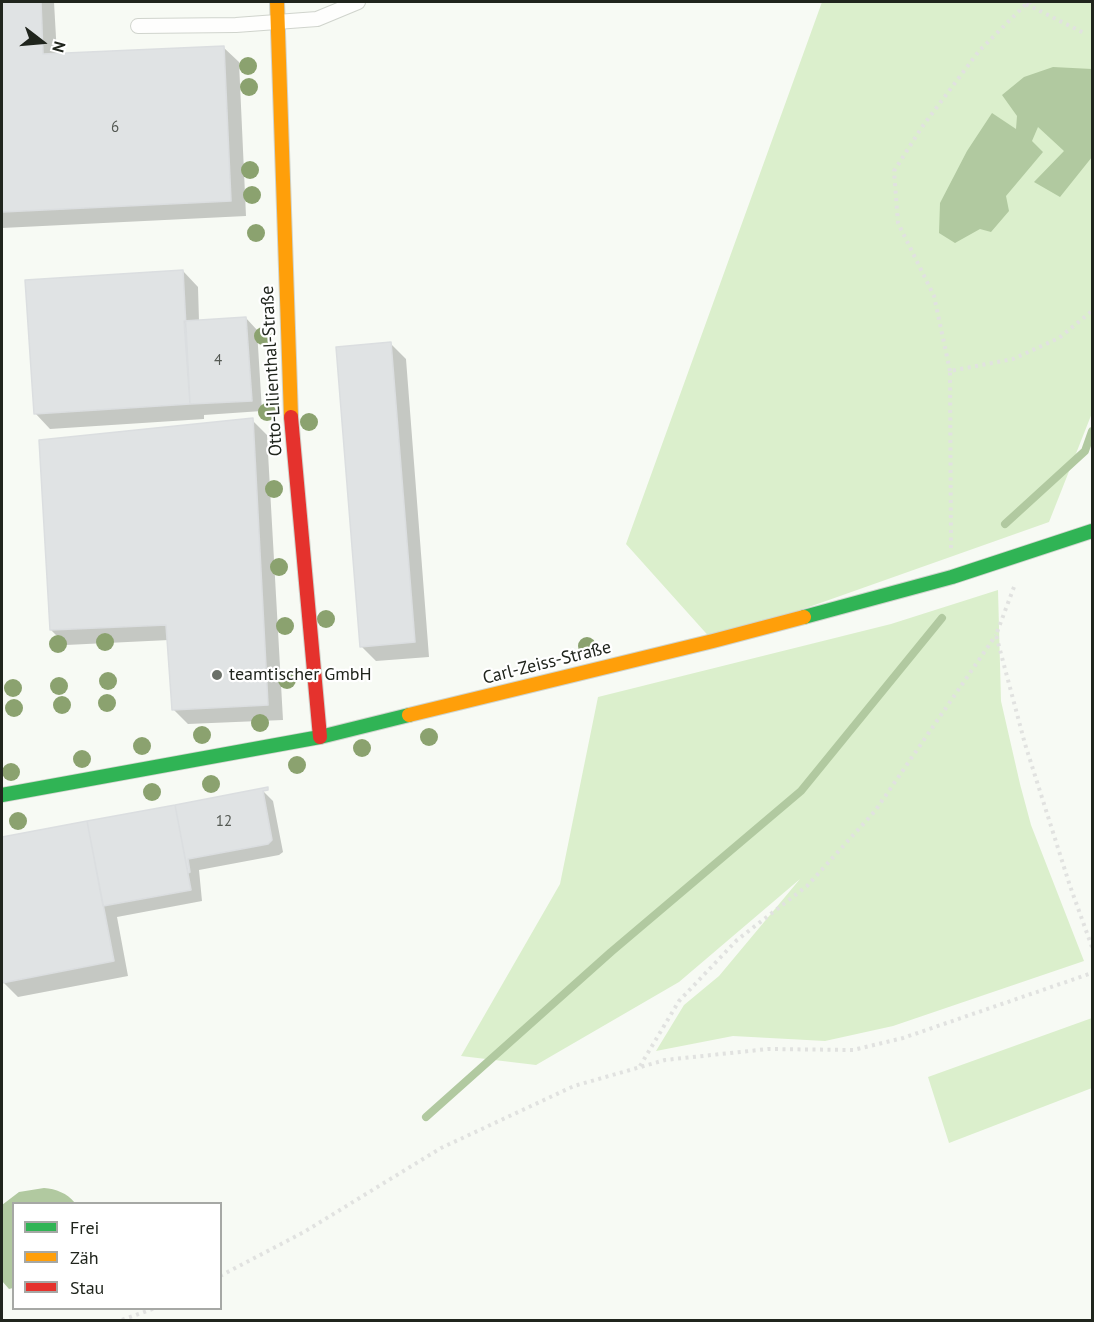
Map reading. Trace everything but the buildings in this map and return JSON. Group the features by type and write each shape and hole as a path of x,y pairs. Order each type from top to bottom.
{"street":[{"name":"Otto-Lilienthal-Straße","path":"277,2 291,423 320,737"},
{"name":"Carl-Zeiss-Straße","path":"2,795 320,737 713,641 952,577 1092,531"}],"lane":[{"path":"138,26 236,26 317,19 358,2"}],"path":[{"path":"952,577 950,371 934,296 898,223 894,171 922,127 979,51 1028,3 1084,33"},
{"path":"950,371 1013,359 1059,338 1092,311"},
{"path":"639,1067 679,1001 737,940 807,886 875,811 996,635 1015,583"},
{"path":"996,635 1032,766 1070,886 1092,946"},
{"path":"222,1275 304,1232 441,1148 574,1086 665,1060 768,1049 853,1050 903,1038 1092,973"},
{"path":"122,1320 150,1310"}],"shaded area":[{"path":"822,2 1092,2 1092,413 1049,522 713,641 626,544"},
{"path":"1053,67 1092,69 1092,157 1060,197 1034,182 1064,151 1038,127 1032,141 1043,152 1006,196 1009,211 991,232 980,229 955,243 939,233 940,203 967,151 992,113 1016,129 1017,116 1002,95 1024,77"},
{"path":"998,590 1001,701 1020,784 1031,825 1084,961 893,1026 825,1041 733,1036 656,1051 684,1005 719,976 800,879 679,982 536,1065 461,1056 560,884 598,697 891,624"},
{"path":"1092,1018 1092,1088 949,1143 928,1077"},
{"path":"53,1189 74,1202 12,1202 12,1288 9,1289 2,1281 2,1205 19,1192"}],"waterway":[{"path":"1005,524 1085,451 1092,431"},
{"path":"426,1117 611,952 801,791 942,618"}],"traffic: fast":[{"path":"804,617 952,577 1092,531"},
{"path":"2,795 320,737 409,715"}],"traffic: slow":[{"path":"277,2 291,417"},
{"path":"409,715 804,617"}],"traffic: jam":[{"path":"291,417 320,737"}],"place":[{"name":"teamtischer GmbH","path":"217,675"}]}
